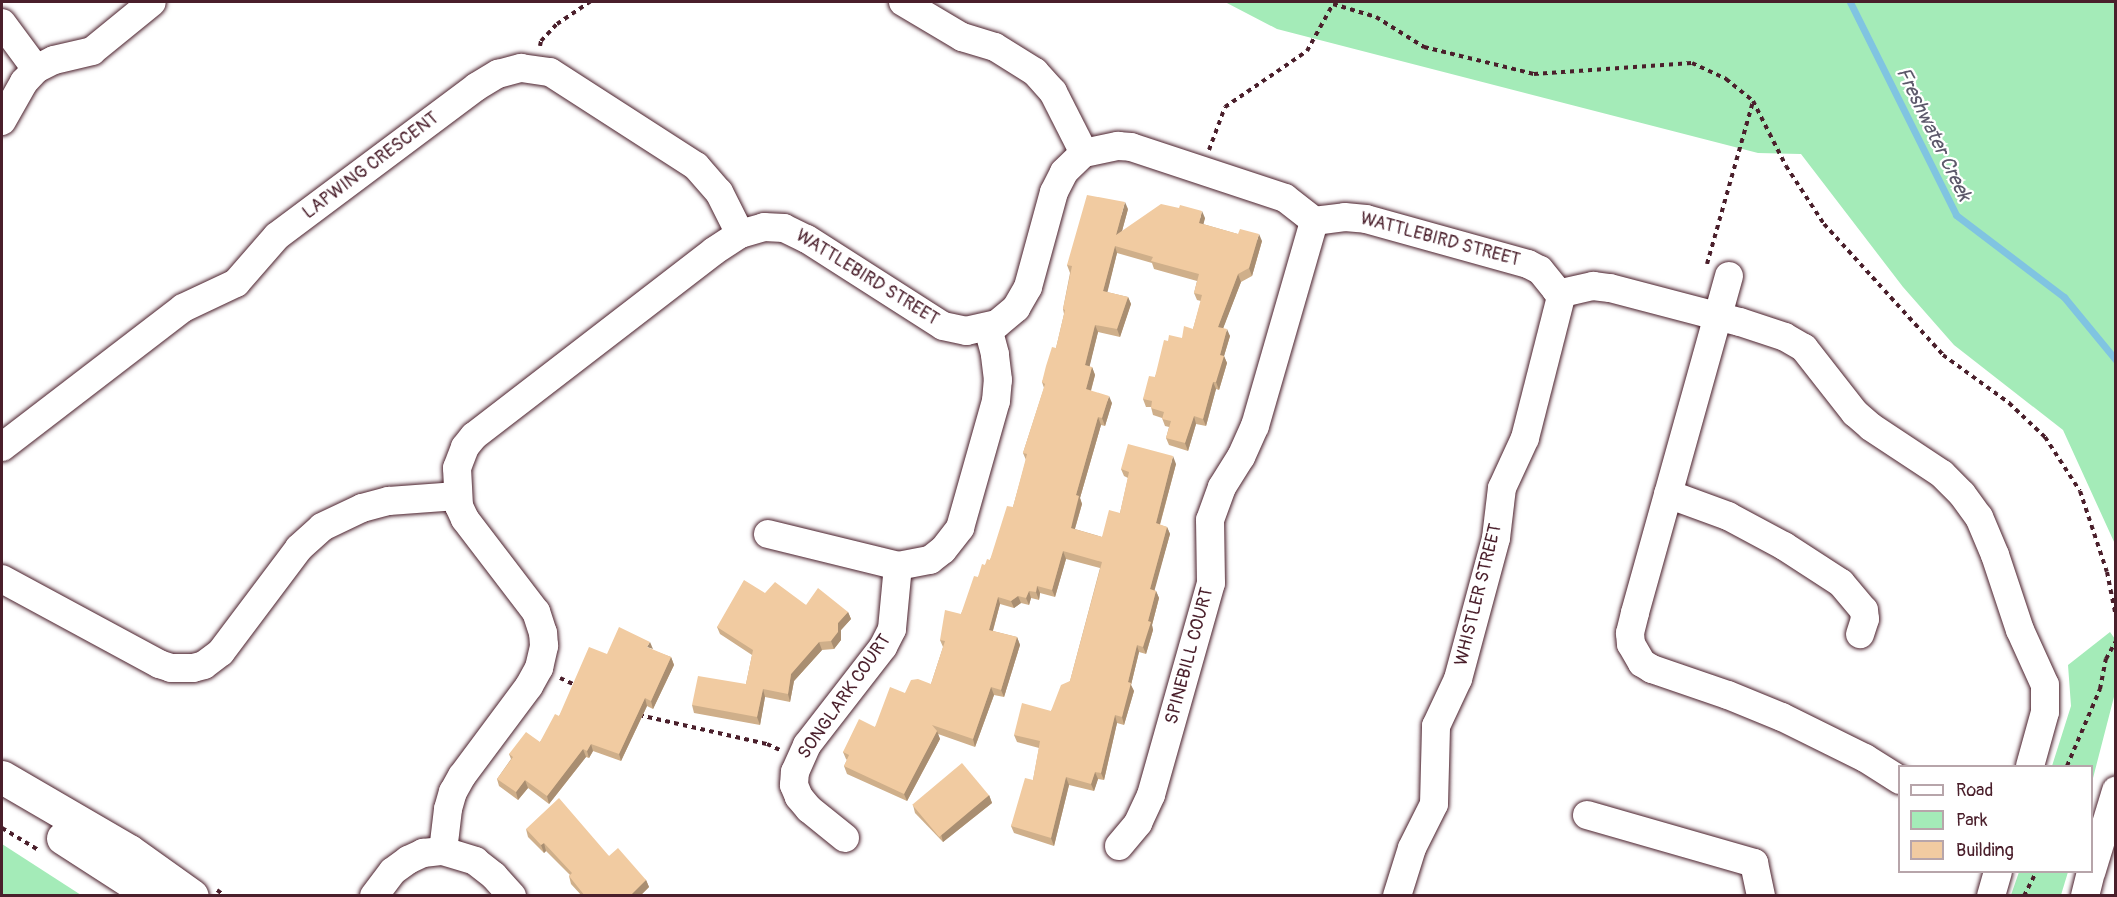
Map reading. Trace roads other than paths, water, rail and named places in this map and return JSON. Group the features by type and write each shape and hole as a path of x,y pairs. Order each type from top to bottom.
{"main road":[{"path":"2,777 129,851 192,896"},
{"path":"2,802 76,845 153,896"}],"street":[{"path":"2,121 24,82 36,69 54,60 92,51 152,2"},
{"path":"903,2 953,32 995,47 1035,72 1053,92 1084,153 1100,148 1131,147 1285,198 1314,221"},
{"path":"2,23 36,69"},
{"name":"LAPWING CRESCENT","path":"2,447 183,308 236,283 277,236 476,87 498,74 521,68 550,72 566,80 696,165 719,192 740,234"},
{"name":"WATTLEBIRD STREET","path":"443,851 448,809 462,776 529,686 539,668 543,633 536,612 465,519 457,496 459,458 465,447 483,427 740,234 764,227 794,232 943,326 966,331 988,327 1008,316 1023,298 1059,180 1073,162 1084,153"},
{"name":"WATTLEBIRD STREET","path":"1314,221 1345,217 1366,219 1528,264 1540,270 1556,290 1562,293"},
{"name":"SPINEBILL COURT","path":"1119,846 1138,823 1151,795 1211,583 1210,520 1222,487 1252,434 1314,221"},
{"path":"1717,271 1718,316 1630,633 1635,655 1641,663 1652,669 1728,695 1782,717 1865,758 1898,779"},
{"path":"1562,293 1601,286 1718,316 1785,338 1804,348 1854,413 1871,428 1942,474 1962,494 1979,517 1995,555 2020,630 2045,685 2045,712 2030,765"},
{"name":"WHISTLER STREET","path":"1397,896 1412,849 1434,804 1437,726 1458,679 1496,538 1502,488 1525,438 1562,293"},
{"path":"768,534 898,566 930,560 953,540 960,528 996,401 998,380 988,327"},
{"path":"1668,494 1728,516 1784,546 1841,583 1864,610 1865,619 1860,634"},
{"path":"2,579 159,664 171,668 193,668 204,665 221,652 299,548 322,527 355,511 389,501 457,496"},
{"name":"SONGLARK COURT","path":"845,838 809,809 799,797 794,785 795,772 800,758 883,647 892,629 898,566"},
{"path":"2085,896 2099,858 2115,791"},
{"path":"1587,815 1754,863 1761,896"},
{"path":"374,896 393,871 408,860 423,853 443,851 475,861 512,896"},
{"path":"1991,896 1998,873"}],"waterway":[{"name":"Freshwater Creek","path":"1850,2 1956,215 2064,297 2116,360"}]}
